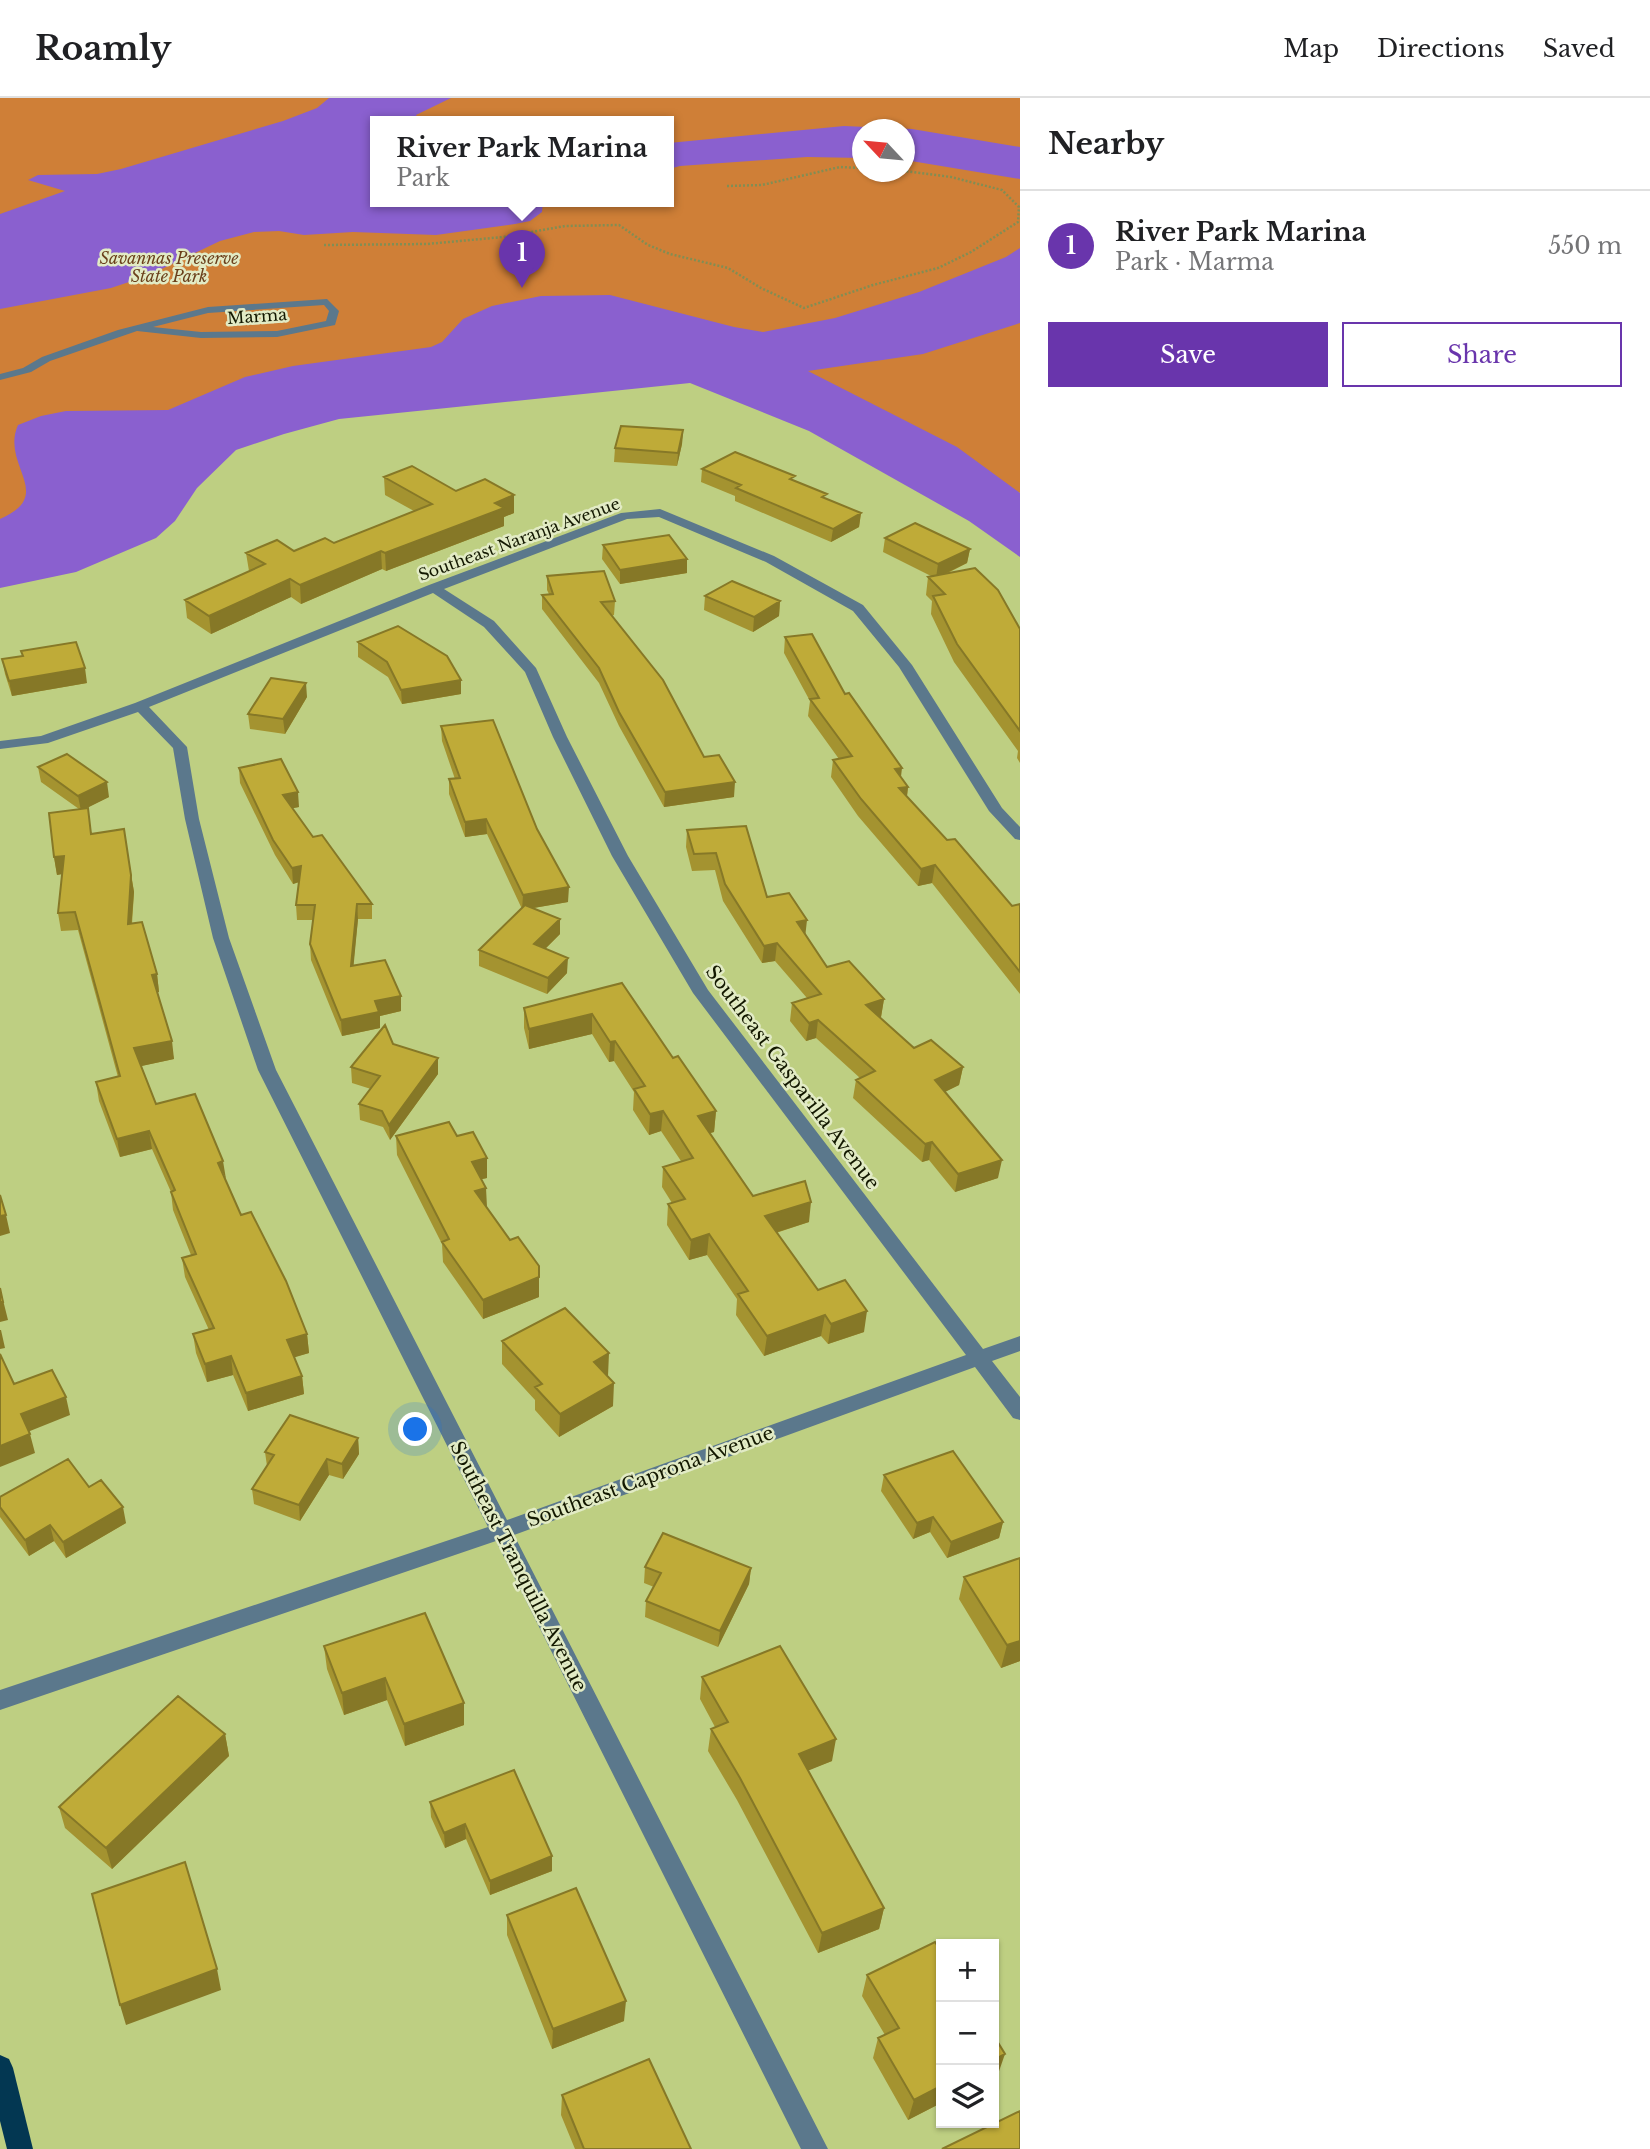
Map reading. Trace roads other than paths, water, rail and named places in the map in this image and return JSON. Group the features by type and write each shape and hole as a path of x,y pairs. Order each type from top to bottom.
{"main road":[{"path":"0,2068 20,2149"}],"street":[{"name":"Marma","path":"0,368 46,359 140,329 222,308 327,302 334,311 331,323 277,334 201,335 140,329"},
{"name":"Marma","path":"0,377 27,370 46,359"},
{"name":"Southeast Naranja Avenue","path":"0,745 43,740 140,706 625,516 660,513 770,559 858,608 905,665 996,811 1020,836"},
{"name":"Southeast Gasparilla Avenue","path":"434,589 489,624 531,671 560,737 620,856 701,993 1020,1412"},
{"name":"Southeast Tranquilla Avenue","path":"140,706 180,747 192,819 221,938 267,1070 815,2149"},
{"name":"Southeast Caprona Avenue","path":"0,1700 501,1531 1020,1343"}],"place":[{"name":"River Park Marina","path":"522,288"}],"park label":[{"name":"Savannas Preserve State Park","path":"169,267"}]}
